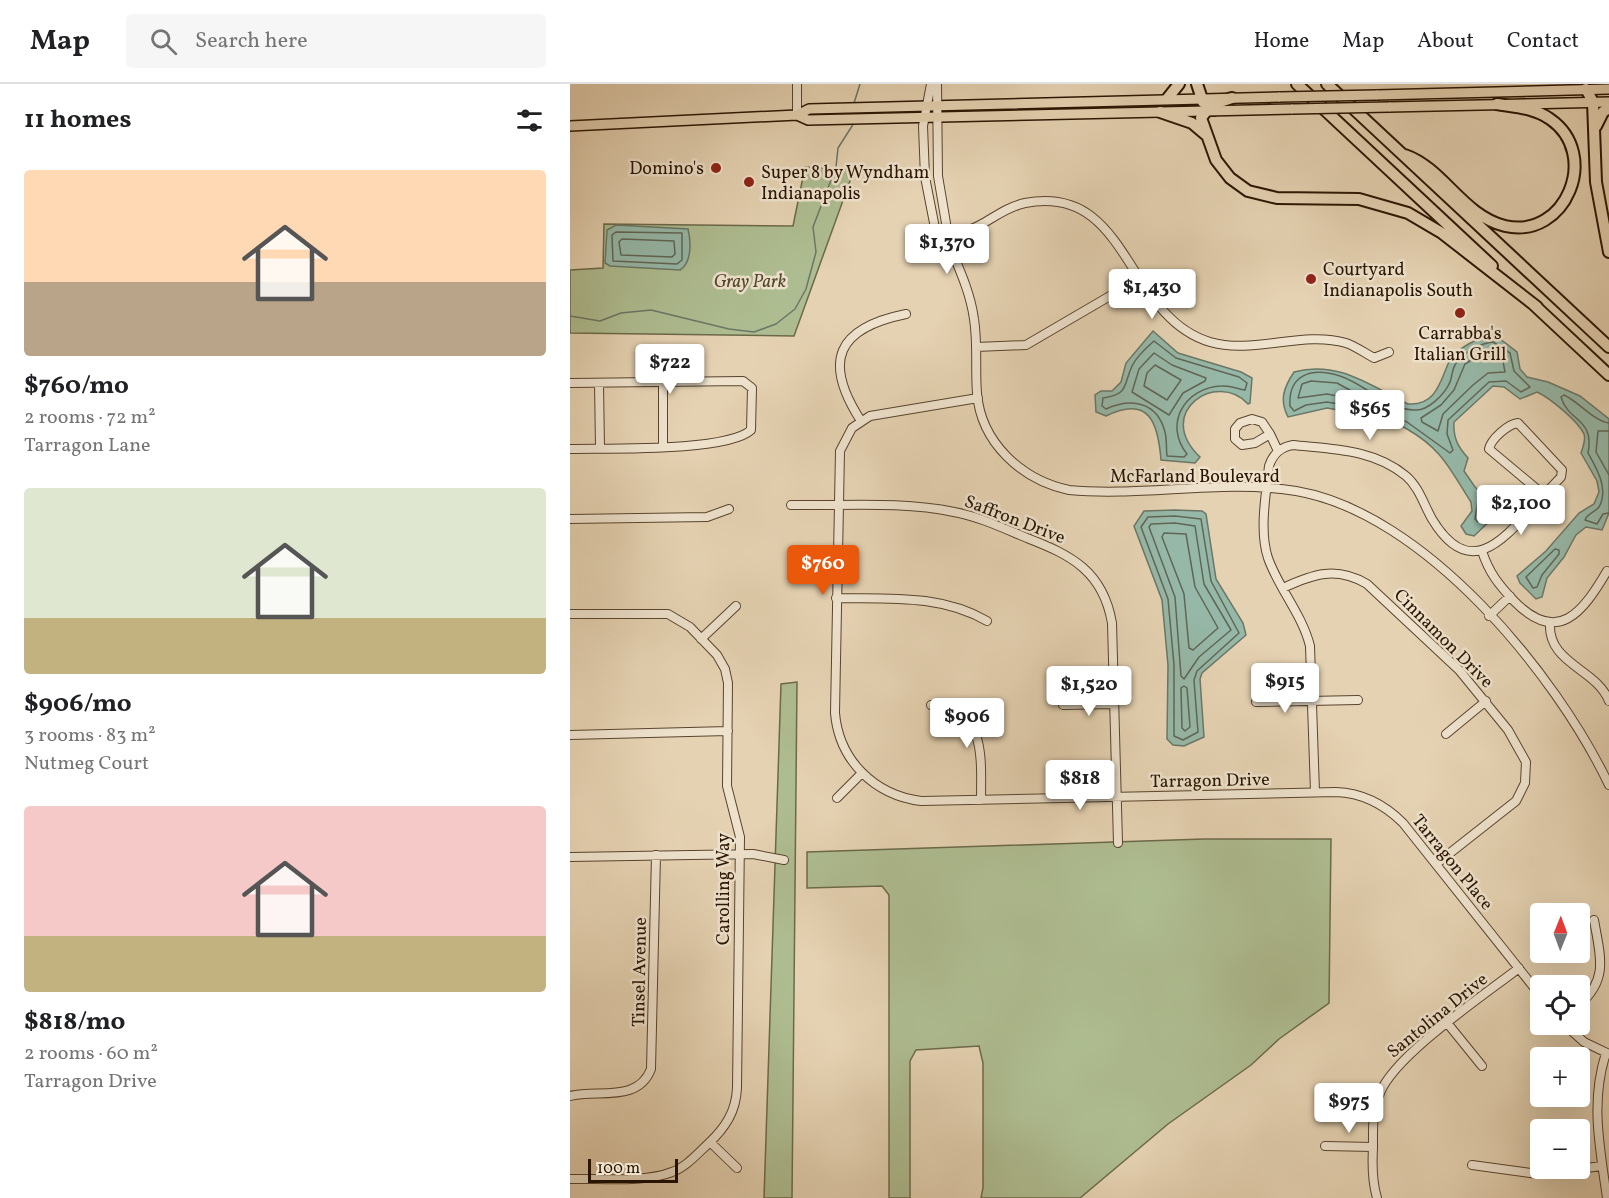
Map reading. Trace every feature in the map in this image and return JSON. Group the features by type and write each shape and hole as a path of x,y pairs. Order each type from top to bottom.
{"highway":[{"path":"1167,99 1179,84"},
{"path":"1197,84 1208,107"},
{"path":"1297,84 1609,375"},
{"path":"1327,84 1609,347"},
{"path":"1586,90 1593,102 1598,195 1609,252"},
{"path":"1232,98 1208,107 1201,118 1223,170 1248,191 1278,198 1359,199 1408,213 1447,237 1537,307"},
{"path":"1401,153 1419,159 1476,212 1490,220 1517,226 1544,220 1560,208 1572,189 1575,164 1569,141 1550,119 1531,110 1497,104"},
{"path":"1594,129 1603,112 1609,108"},
{"path":"1160,112 1192,123 1206,134"}],"main road":[{"path":"1232,98 1609,89"},
{"path":"797,115 808,120 868,119 932,112 1167,99 1208,107"},
{"path":"570,126 797,115 808,109 873,108 932,112 1160,112 1208,107 1293,109 1609,102"}],"street":[{"path":"797,84 797,115"},
{"path":"931,84 932,112"},
{"path":"932,112 937,84"},
{"name":"McFarland Boulevard","path":"932,112 927,195 935,228 945,235"},
{"name":"McFarland Boulevard","path":"932,112 938,189 946,224 945,235 971,303 978,398 987,428 1005,455 1026,473 1055,487 1085,491 1268,489 1322,498 1375,520 1416,548 1490,616 1548,683 1608,781"},
{"path":"945,235 981,225 1017,205 1044,202 1069,206 1084,212 1108,230 1153,301 1174,323 1210,342 1237,346 1337,341 1348,344 1374,358 1389,352"},
{"path":"976,347 1026,345 1139,279"},
{"path":"906,314 865,326 851,339 843,354 840,370 842,388 861,421 884,411 978,398"},
{"path":"663,382 663,447"},
{"path":"570,384 746,382 752,391 752,426 748,432 696,446 570,449"},
{"path":"599,383 600,448"},
{"path":"1270,434 1245,446 1237,441 1234,431 1240,423 1253,419 1262,422 1270,434 1278,450"},
{"name":"Tarragon Drive","path":"861,421 847,435 840,450 837,506 836,722 845,751 862,773 884,789 908,799 981,800 1315,792"},
{"path":"1315,792 1312,660 1308,637 1266,549 1270,464 1278,450 1293,445 1369,454 1408,478 1436,524 1457,546 1470,552 1482,551 1494,545 1544,495 1561,477 1562,468 1520,424 1513,423 1491,442 1490,451 1544,495"},
{"name":"Saffron Drive","path":"791,505 914,507 958,512 1002,527 1073,558 1094,580 1109,609 1112,628 1118,843"},
{"path":"570,519 707,517 729,509"},
{"path":"1482,551 1490,574 1510,596 1533,618 1550,622 1565,620 1580,611 1608,570"},
{"name":"Cinnamon Drive","path":"1283,588 1309,576 1325,572 1357,579 1385,600 1437,648 1486,701 1523,754 1527,768 1526,783 1516,801 1436,864"},
{"path":"1490,616 1510,596"},
{"path":"836,598 932,601 962,609 987,621"},
{"path":"701,639 736,606"},
{"name":"Carolling Way","path":"570,614 668,614 686,623 720,660 726,672 727,786 739,828 740,854 737,1094 728,1121 686,1164 661,1176 570,1179"},
{"path":"1550,622 1552,642 1568,661 1603,688 1609,701"},
{"path":"1256,702 1358,700"},
{"path":"1446,734 1486,701"},
{"path":"1063,705 1114,704"},
{"path":"932,705 958,712 973,728 980,746 981,800"},
{"path":"570,735 728,732"},
{"path":"837,798 862,773"},
{"name":"Tarragon Place","path":"1315,792 1346,792 1377,803 1403,823 1530,982"},
{"path":"570,857 764,854 784,860"},
{"name":"Tinsel Avenue","path":"570,1096 622,1093 640,1085 650,1074 653,1062 656,855"},
{"path":"1590,994 1595,989 1601,971 1594,920"},
{"name":"Santolina Drive","path":"1377,1198 1372,1174 1374,1111 1386,1080 1402,1060 1519,968"},
{"path":"1448,1024 1482,1066"},
{"path":"1575,1035 1608,1054 1598,1081 1596,1106 1607,1198"},
{"path":"710,1142 737,1168"},
{"path":"1325,1146 1372,1147"},
{"path":"1472,1165 1538,1174 1602,1166"}],"green space":[{"name":"Gray Park","path":"805,167 854,170 794,336 570,333 570,270 603,268 604,224 793,226"},
{"path":"797,682 792,1198 764,1198 781,684"},
{"path":"1204,839 1331,839 1329,1003 1279,1039 1251,1065 1168,1124 1080,1198 981,1198 983,1188 983,1063 979,1046 916,1050 910,1061 910,1198 889,1198 889,895 882,886 807,888 807,852"}],"water":[{"path":"616,225 688,229 690,245 687,262 680,270 610,266 605,263 607,230"},
{"path":"1153,331 1178,353 1241,372 1252,378 1250,403 1248,404 1235,395 1221,392 1207,394 1195,401 1186,411 1183,425 1187,440 1200,457 1195,463 1161,460 1154,424 1142,411 1121,410 1106,416 1096,412 1095,395 1101,391 1112,391 1121,382 1126,363"},
{"path":"1495,335 1517,352 1520,369 1527,377 1548,382 1580,396 1609,419 1609,513 1602,530 1586,527 1576,535 1564,557 1547,578 1542,597 1536,599 1520,583 1517,576 1546,551 1579,513 1594,504 1599,492 1597,481 1581,453 1584,434 1556,404 1537,392 1520,399 1504,387 1493,386 1454,422 1457,442 1468,458 1464,471 1475,487 1498,507 1495,516 1474,536 1466,534 1461,526 1472,511 1471,502 1451,469 1429,444 1403,427 1372,416 1327,408 1288,417 1283,399 1285,388 1294,372 1325,369 1353,376 1408,404 1417,404 1425,401 1435,392 1451,358 1456,353 1475,341"},
{"path":"1144,511 1202,511 1206,514 1216,579 1243,623 1246,635 1202,673 1200,679 1204,737 1184,746 1173,745 1167,739 1168,665 1162,600 1134,526"}],"waterway":[{"path":"854,103 860,84"},
{"path":"570,316 600,321 621,313 651,310 729,329 754,332 776,324 795,309 806,289 816,252 813,227 836,167 838,148 854,123"}],"place":[{"name":"Domino's","path":"716,168"},
{"name":"Super 8 by Wyndham Indianapolis","path":"749,182"},
{"name":"Courtyard Indianapolis South","path":"1311,279"},
{"name":"Carrabba's Italian Grill","path":"1460,313"}]}
